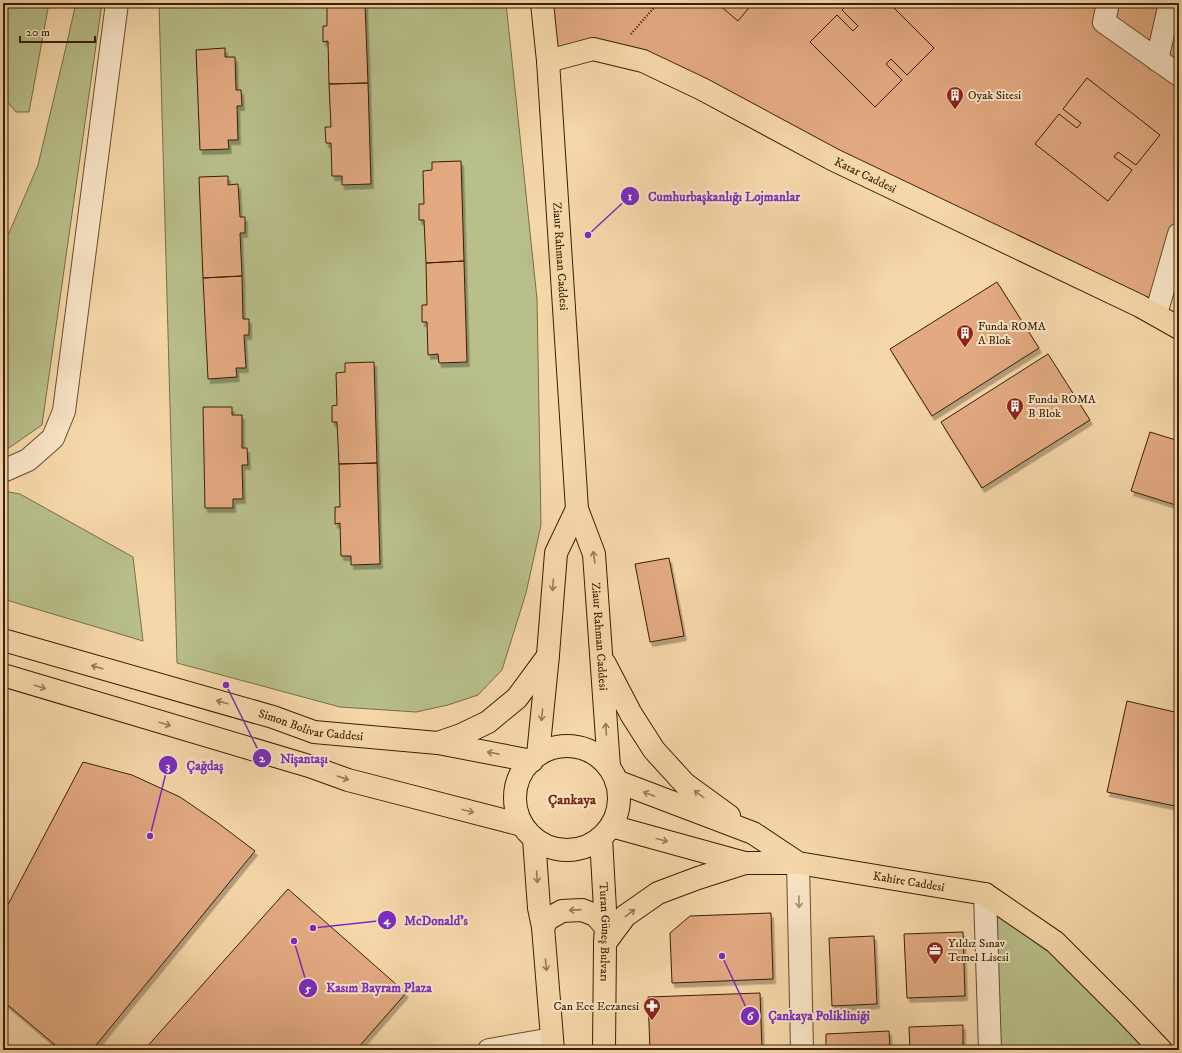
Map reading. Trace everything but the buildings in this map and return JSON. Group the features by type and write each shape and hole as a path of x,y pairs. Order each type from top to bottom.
{"main road":[{"name":"Ziaur Rahman Caddesi","path":"542,3 548,61 576,509 594,554 600,655 613,774"},
{"name":"Katar Caddesi","path":"548,61 593,49 643,61 702,89 834,160 1156,314 1179,328"},
{"name":"Ziaur Rahman Caddesi","path":"535,758 548,655 556,553 576,509"},
{"name":"Simon Bolivar Caddesi","path":"3,640 273,717 314,732 438,743 535,758"},
{"path":"438,743 461,735 488,722 517,698 548,655"},
{"path":"600,655 631,714 654,750 685,784 753,833"},
{"path":"3,675 309,766 348,780 528,832 550,848 567,850 585,847 606,832 617,812 619,797 613,774 598,756 584,749 568,746 552,748 535,758 526,766 518,780 515,795 516,811 528,832 543,927 553,1045"},
{"name":"Kahire Caddesi","path":"613,774 753,833 798,863 986,894 1055,942 1161,1050"},
{"path":"606,832 745,863 798,863"},
{"name":"Turan Güneş Bulvarı","path":"604,1050 606,832"},
{"path":"543,927 548,918 562,911 582,910 595,915 606,935 625,916 658,893 745,863"}],"street":[{"path":"3,471 28,460 53,438 64,411 117,3"},
{"path":"1108,3 1104,22 1179,75"},
{"path":"1157,60 1170,3"},
{"path":"1156,314 1179,234"},
{"path":"798,863 802,1050"},
{"path":"986,894 990,1050"},
{"path":"489,1050 553,1045"}],"path":[{"path":"613,54 658,3"}],"green space":[{"path":"3,3 49,3 29,112 16,112 3,97"},
{"path":"76,3 102,3 42,425 3,452 3,236 9,233 38,165"},
{"path":"159,3 506,3 537,299 541,525 526,593 502,670 478,695 448,705 416,712 340,707 177,663"},
{"path":"3,491 20,494 133,557 143,641 3,599"},
{"path":"985,894 1161,1050 990,1050"}],"place":[{"name":"Oyak Sitesi","path":"955,110"},
{"name":"Cumhurbaşkanlığı Lojmanlar","path":"588,235"},
{"name":"Funda ROMA A Blok","path":"965,348"},
{"name":"Funda ROMA B Blok","path":"1015,421"},
{"name":"Nişantaşı","path":"226,685"},
{"name":"Çağdaş","path":"150,836"},
{"name":"McDonald's","path":"313,928"},
{"name":"Kasım Bayram Plaza","path":"294,941"},
{"name":"Çankaya Polikliniği","path":"722,956"},
{"name":"Yıldız Sınav Temel Lisesi","path":"935,965"},
{"name":"Can Ece Eczanesi","path":"652,1021"}],"district":[{"name":"Çankaya","path":"572,800"}]}
